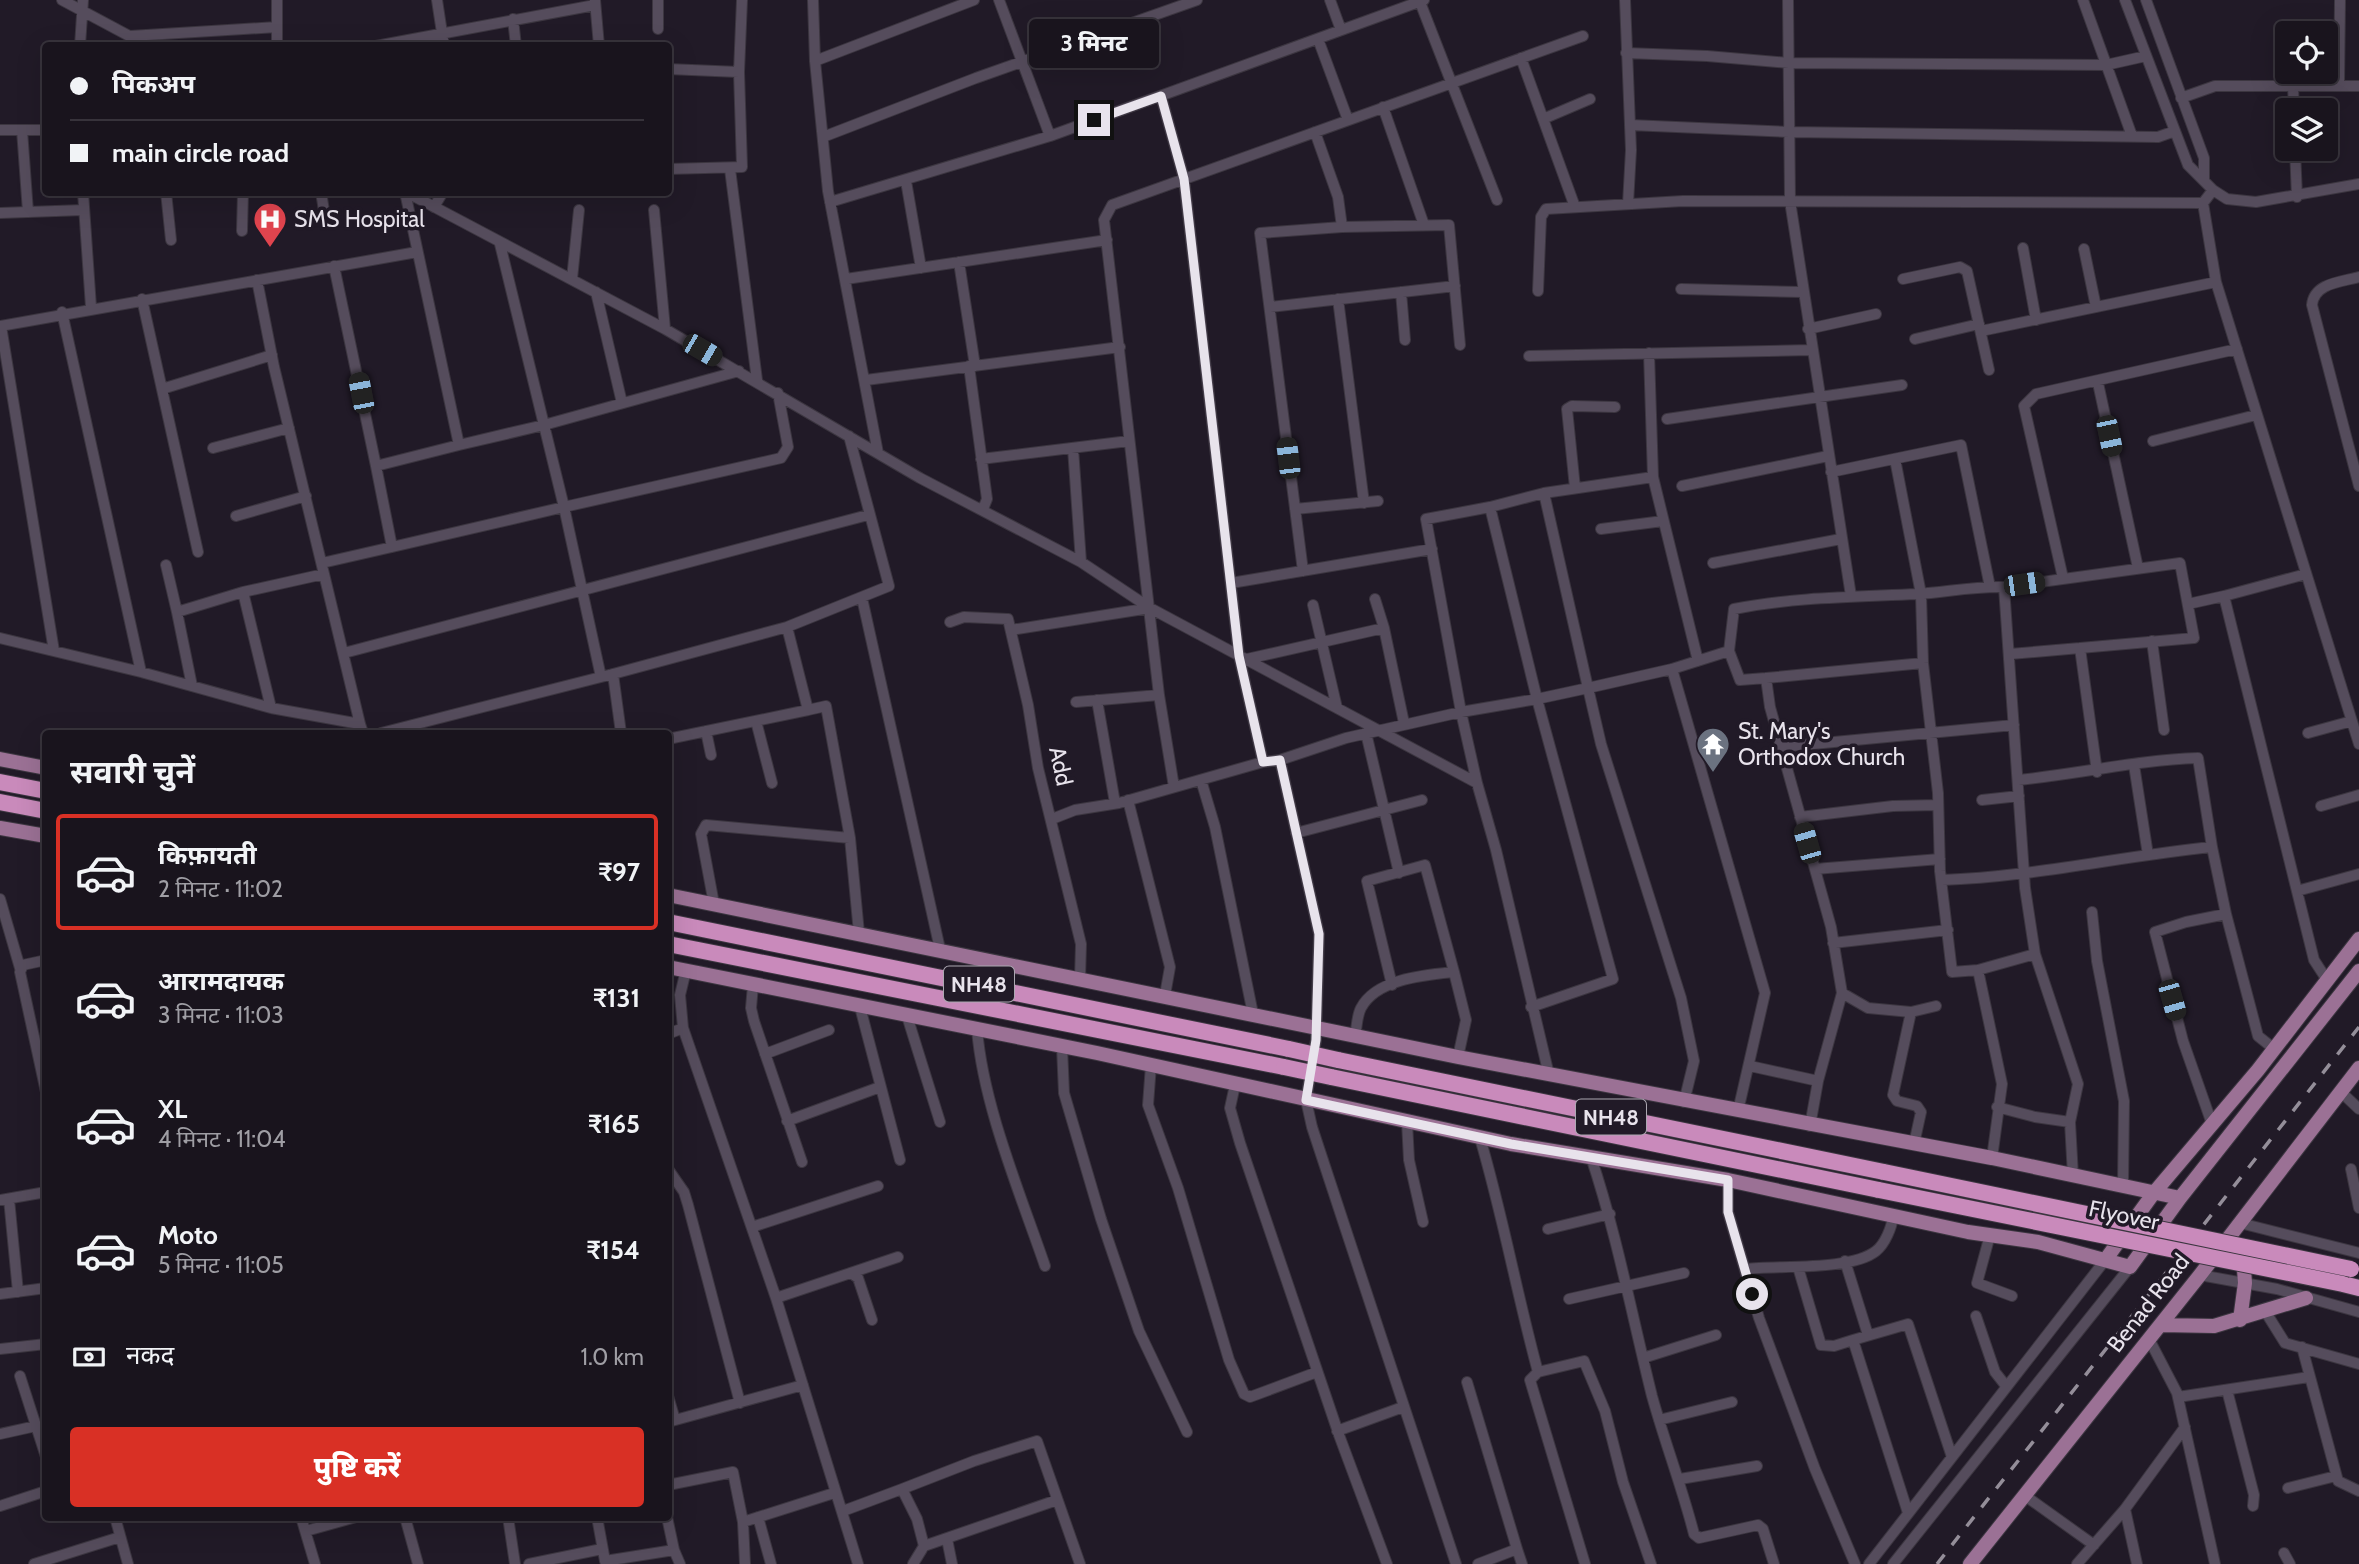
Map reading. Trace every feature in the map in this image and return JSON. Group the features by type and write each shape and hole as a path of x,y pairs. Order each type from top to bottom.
{"highway":[{"path":"0,782 42,790"},
{"path":"0,802 42,810"},
{"name":"Flyover","path":"672,923 2359,1271"},
{"name":"Flyover","path":"672,945 1284,1067 2359,1288"}],"main road":[{"path":"0,759 42,767"},
{"path":"0,828 42,835"},
{"path":"672,896 1458,1057 1810,1126 1992,1158 2180,1198"},
{"path":"2106,1259 2153,1194 2359,939"},
{"path":"672,968 977,1029 1480,1138 1728,1180 1893,1216 2038,1242 2106,1259 2130,1268 2180,1198 2359,971"},
{"name":"Benad Road","path":"1970,1564 2161,1325 2359,1068"},
{"path":"2240,1223 2245,1283 2240,1320"},
{"path":"2161,1325 2214,1326 2306,1298"}],"street":[{"path":"62,0 82,6 141,42"},
{"path":"277,0 277,42"},
{"path":"437,0 444,42"},
{"path":"657,0 657,29"},
{"path":"672,169 742,167 739,72 742,0"},
{"path":"813,0 815,61 830,202 866,380 877,453"},
{"path":"815,61 974,0"},
{"path":"999,0 1049,136"},
{"path":"823,137 1197,0"},
{"path":"1330,0 1341,30"},
{"path":"1625,0 1630,125 1628,204"},
{"path":"1788,0 1790,201 1851,596"},
{"path":"2083,0 2132,136"},
{"path":"2125,0 2188,165 2213,190 2240,202 2297,197 2359,184"},
{"path":"2146,0 2204,158 2204,180"},
{"path":"2339,86 2340,0"},
{"path":"830,202 1049,136 1422,1 1497,200"},
{"path":"397,42 595,2 599,42"},
{"path":"80,42 82,6"},
{"path":"513,19 516,42"},
{"path":"130,36 277,27"},
{"path":"1174,787 1160,695 1104,220 1112,205 1583,36"},
{"path":"1318,38 1348,120"},
{"path":"1626,53 1789,63 2106,65 2146,56"},
{"path":"1521,58 1575,207"},
{"path":"672,69 739,72"},
{"path":"2182,97 2215,86 2359,86"},
{"path":"2293,86 2294,98"},
{"path":"1161,96 1184,179 1231,583 1263,762"},
{"path":"1543,119 1590,99"},
{"path":"1383,107 1424,225"},
{"path":"1630,125 1789,132 2158,137 2175,131"},
{"path":"0,130 42,130"},
{"path":"22,130 28,212"},
{"path":"1315,132 1338,197 1342,227"},
{"path":"2296,161 2297,197"},
{"path":"730,169 757,380"},
{"path":"906,181 921,268"},
{"path":"2213,190 2203,203 2216,282 2359,744"},
{"path":"83,196 91,307"},
{"path":"166,196 171,240"},
{"path":"242,231 243,196"},
{"path":"322,196 325,217"},
{"path":"406,196 459,445"},
{"path":"413,196 757,380 877,453 1081,562 1150,608 1336,708 1370,731 1477,783"},
{"path":"434,207 441,196"},
{"path":"1538,291 1541,216 1546,209 1628,204 1790,201 2203,203"},
{"path":"0,213 83,209"},
{"path":"572,279 579,210"},
{"path":"653,210 665,329"},
{"path":"1303,571 1260,233 1342,227 1450,225 1460,345"},
{"path":"846,279 1107,240"},
{"path":"500,244 564,507 601,677"},
{"path":"2023,248 2036,320"},
{"path":"2084,249 2096,307"},
{"path":"54,651 0,326 62,312 416,252"},
{"path":"959,262 987,499 983,509"},
{"path":"334,266 392,547"},
{"path":"1903,279 1960,267 1967,271 1989,370"},
{"path":"2359,277 2319,288 2312,295 2312,305 2359,485"},
{"path":"0,638 141,672 271,708 362,728 289,428 257,280"},
{"path":"1915,339 2036,320 2216,282"},
{"path":"1269,307 1455,286"},
{"path":"1681,289 1802,292"},
{"path":"596,292 622,403"},
{"path":"1401,292 1405,340"},
{"path":"142,299 198,552"},
{"path":"1338,299 1364,503"},
{"path":"62,312 141,672"},
{"path":"1808,329 1876,314"},
{"path":"866,380 1120,347"},
{"path":"2063,579 2024,406 2036,394 2098,383 2237,349"},
{"path":"1529,356 1811,350"},
{"path":"1649,353 1653,477 1698,661"},
{"path":"162,389 272,355"},
{"path":"376,466 544,425 739,371"},
{"path":"2098,383 2138,568"},
{"path":"1667,419 1902,385"},
{"path":"177,611 392,547 781,458 788,447 778,393"},
{"path":"1575,488 1567,409 1572,406 1615,407"},
{"path":"2153,441 2256,415"},
{"path":"214,448 289,428"},
{"path":"393,730 787,627 888,586 849,436"},
{"path":"981,459 1129,441"},
{"path":"1831,472 1961,445 1990,587"},
{"path":"1073,448 1081,562"},
{"path":"1682,486 1828,456"},
{"path":"1895,459 1921,594 1923,663 1952,972 1978,970 2035,954"},
{"path":"1549,1075 1461,712 1426,519 1544,493 1653,477"},
{"path":"1544,493 1601,744 1681,998 1694,1061 1684,1102"},
{"path":"236,516 306,496"},
{"path":"1295,509 1378,501"},
{"path":"1490,507 1537,699 1612,979 1531,1007"},
{"path":"344,653 868,515"},
{"path":"1601,529 1663,521"},
{"path":"1713,563 1842,539"},
{"path":"1231,583 1432,549"},
{"path":"1923,663 1741,680 1729,651 1734,608 1786,599 1921,594 1969,586 2004,587 2180,563 2194,638 2010,654"},
{"path":"166,565 192,686"},
{"path":"2188,604 2306,574"},
{"path":"2004,587 2024,876 2035,954 2078,1084 2070,1122 2073,1176"},
{"path":"243,592 271,708"},
{"path":"2224,596 2314,960 2327,980"},
{"path":"862,598 940,949"},
{"path":"1376,599 1404,723"},
{"path":"1313,605 1336,708"},
{"path":"950,622 964,617 1009,619 1011,630 1150,608"},
{"path":"787,627 808,710"},
{"path":"1243,658 1322,645 1384,628"},
{"name":"Add","path":"1011,630 1081,944 1080,979"},
{"path":"2152,641 2164,730"},
{"path":"2080,648 2097,772"},
{"path":"1052,819 1075,810 1128,800 1263,762 1280,760 1307,749 1370,731 1588,688 1672,669 1729,651"},
{"path":"1672,669 1765,993 1738,1111"},
{"path":"613,674 621,730"},
{"path":"1766,678 1781,747 1833,943 1842,993 1818,1081 1810,1126"},
{"path":"1076,702 1160,695"},
{"path":"1097,700 1115,803"},
{"path":"672,738 826,706 850,838 859,933"},
{"path":"756,721 772,783"},
{"path":"2308,733 2352,721"},
{"path":"1781,747 1866,737 2014,726"},
{"path":"706,731 711,755"},
{"path":"1370,731 1382,811 1399,873"},
{"path":"2018,780 2198,758 2226,914 2258,1036 2273,1048"},
{"path":"1280,760 1319,934 1317,1028 1306,1100 1312,1127 1456,1564"},
{"path":"2134,765 2148,855"},
{"path":"1201,780 1215,827 1253,1014"},
{"path":"2321,806 2359,795"},
{"path":"1982,800 2019,796"},
{"path":"1128,800 1170,967 1165,995"},
{"path":"1296,833 1422,800"},
{"path":"1800,817 1893,806 1937,805"},
{"path":"714,904 701,834 706,825 850,838"},
{"path":"1942,880 2024,876 2212,847"},
{"path":"1815,870 1940,859"},
{"path":"1392,985 1367,881 1424,865 1466,1020 1458,1057"},
{"path":"2297,891 2359,874"},
{"path":"0,899 4,926 20,968 42,1073"},
{"path":"2092,912 2097,961 2124,1101 2123,1187"},
{"path":"2211,1121 2183,1041 2155,932 2226,914"},
{"path":"1833,943 1948,930"},
{"path":"20,968 42,961"},
{"path":"1978,970 2002,1084 1992,1158"},
{"path":"686,971 680,995 683,1028 776,1298 858,1564"},
{"path":"1355,1035 1360,1010 1374,991 1423,975 1454,972"},
{"path":"753,985 751,1008 802,1162"},
{"path":"1842,993 1868,1008 1911,1012 1936,1006"},
{"path":"859,1007 900,1160"},
{"path":"1911,1012 1893,1095 1897,1101 1917,1106 1921,1112 1914,1144"},
{"path":"907,1016 940,1122"},
{"path":"672,1032 683,1028"},
{"path":"977,1029 979,1058 1008,1157 1045,1266"},
{"path":"765,1054 829,1030"},
{"path":"1062,1047 1060,1072 1064,1093 1101,1219 1139,1331 1187,1432"},
{"path":"1151,1066 1149,1105 1178,1188 1229,1360 1244,1394 1250,1397 1317,1372"},
{"path":"1750,1066 1818,1081"},
{"path":"1235,1085 1230,1108 1240,1143 1337,1431 1387,1564"},
{"path":"787,1121 880,1087"},
{"path":"2341,1092 2359,1109"},
{"path":"1997,1107 2035,1117 2070,1122"},
{"path":"1407,1122 1409,1160 1423,1222"},
{"path":"1480,1138 1502,1214 1517,1292 1538,1372"},
{"path":"1591,1157 1610,1214 1624,1284 1659,1420 1680,1479 1694,1534 1699,1538 1758,1525 1763,1529 1774,1564"},
{"path":"2351,1169 2359,1208"},
{"path":"672,1175 684,1192 688,1205 740,1403"},
{"path":"1728,1180 1728,1212 1769,1350 1855,1564"},
{"path":"752,1227 878,1186"},
{"path":"18,1292 5,1200 42,1193"},
{"path":"1548,1228 1610,1214"},
{"path":"1746,1269 1798,1267 1845,1261 1877,1251 1893,1216"},
{"path":"2240,1223 2359,1253"},
{"path":"1990,1235 1977,1283 2012,1296"},
{"path":"776,1298 898,1257"},
{"path":"1869,1564 2106,1259"},
{"path":"1845,1261 1868,1335"},
{"path":"1798,1267 1821,1345 1834,1346 1908,1324 1952,1457"},
{"path":"1893,1564 2130,1268"},
{"path":"851,1273 858,1278 872,1320"},
{"path":"1569,1299 1624,1284 1684,1273"},
{"path":"2200,1275 2245,1283 2359,1311"},
{"path":"0,1294 42,1289"},
{"path":"2265,1311 2285,1343 2359,1364"},
{"path":"1976,1316 1995,1372 2006,1386"},
{"path":"1643,1358 1716,1335"},
{"path":"2149,1339 2178,1397 2216,1564"},
{"path":"1853,1340 1908,1513"},
{"path":"0,1349 42,1344"},
{"path":"2302,1347 2336,1476 2338,1481 2359,1491"},
{"path":"1585,1564 1530,1380 1538,1372 1584,1361 1605,1411 1623,1482 1651,1564"},
{"path":"20,1376 42,1445"},
{"path":"2178,1397 2309,1377"},
{"path":"1467,1382 1522,1564"},
{"path":"672,1421 803,1385"},
{"path":"2227,1390 2254,1495 2253,1506"},
{"path":"1659,1420 1732,1402"},
{"path":"1337,1431 1403,1407"},
{"path":"0,1434 36,1426"},
{"path":"2077,1564 2125,1508 2185,1427"},
{"path":"843,1511 974,1461 1037,1441 1080,1564"},
{"path":"1680,1479 1757,1466"},
{"path":"672,1484 733,1472 743,1522 745,1564"},
{"path":"2288,1488 2336,1476"},
{"path":"902,1489 917,1519 924,1546"},
{"path":"0,1506 42,1492"},
{"path":"743,1522 834,1493"},
{"path":"2024,1496 2094,1545"},
{"path":"913,1564 924,1546 1057,1500"},
{"path":"2125,1508 2137,1564"},
{"path":"758,1517 771,1564"},
{"path":"116,1521 128,1564"},
{"path":"302,1521 315,1564"},
{"path":"306,1531 342,1521"},
{"path":"406,1521 418,1564"},
{"path":"509,1521 515,1564"},
{"path":"598,1521 605,1562 674,1550"},
{"path":"668,1521 680,1564"},
{"path":"34,1564 120,1537"},
{"path":"947,1539 952,1564"},
{"path":"529,1564 602,1549"},
{"path":"1478,1564 1517,1549"},
{"path":"2284,1553 2290,1564"}],"railway":[{"path":"1937,1564 2359,1027"}],"place":[{"name":"SMS Hospital","path":"270,249"},
{"name":"St. Mary's Orthodox Church","path":"1713,774"}],"route":[{"path":"1094,120 1161,96 1184,179 1239,656 1263,762 1280,760 1319,934 1316,1040 1306,1100 1511,1144 1728,1180 1728,1212 1752,1294"}]}
